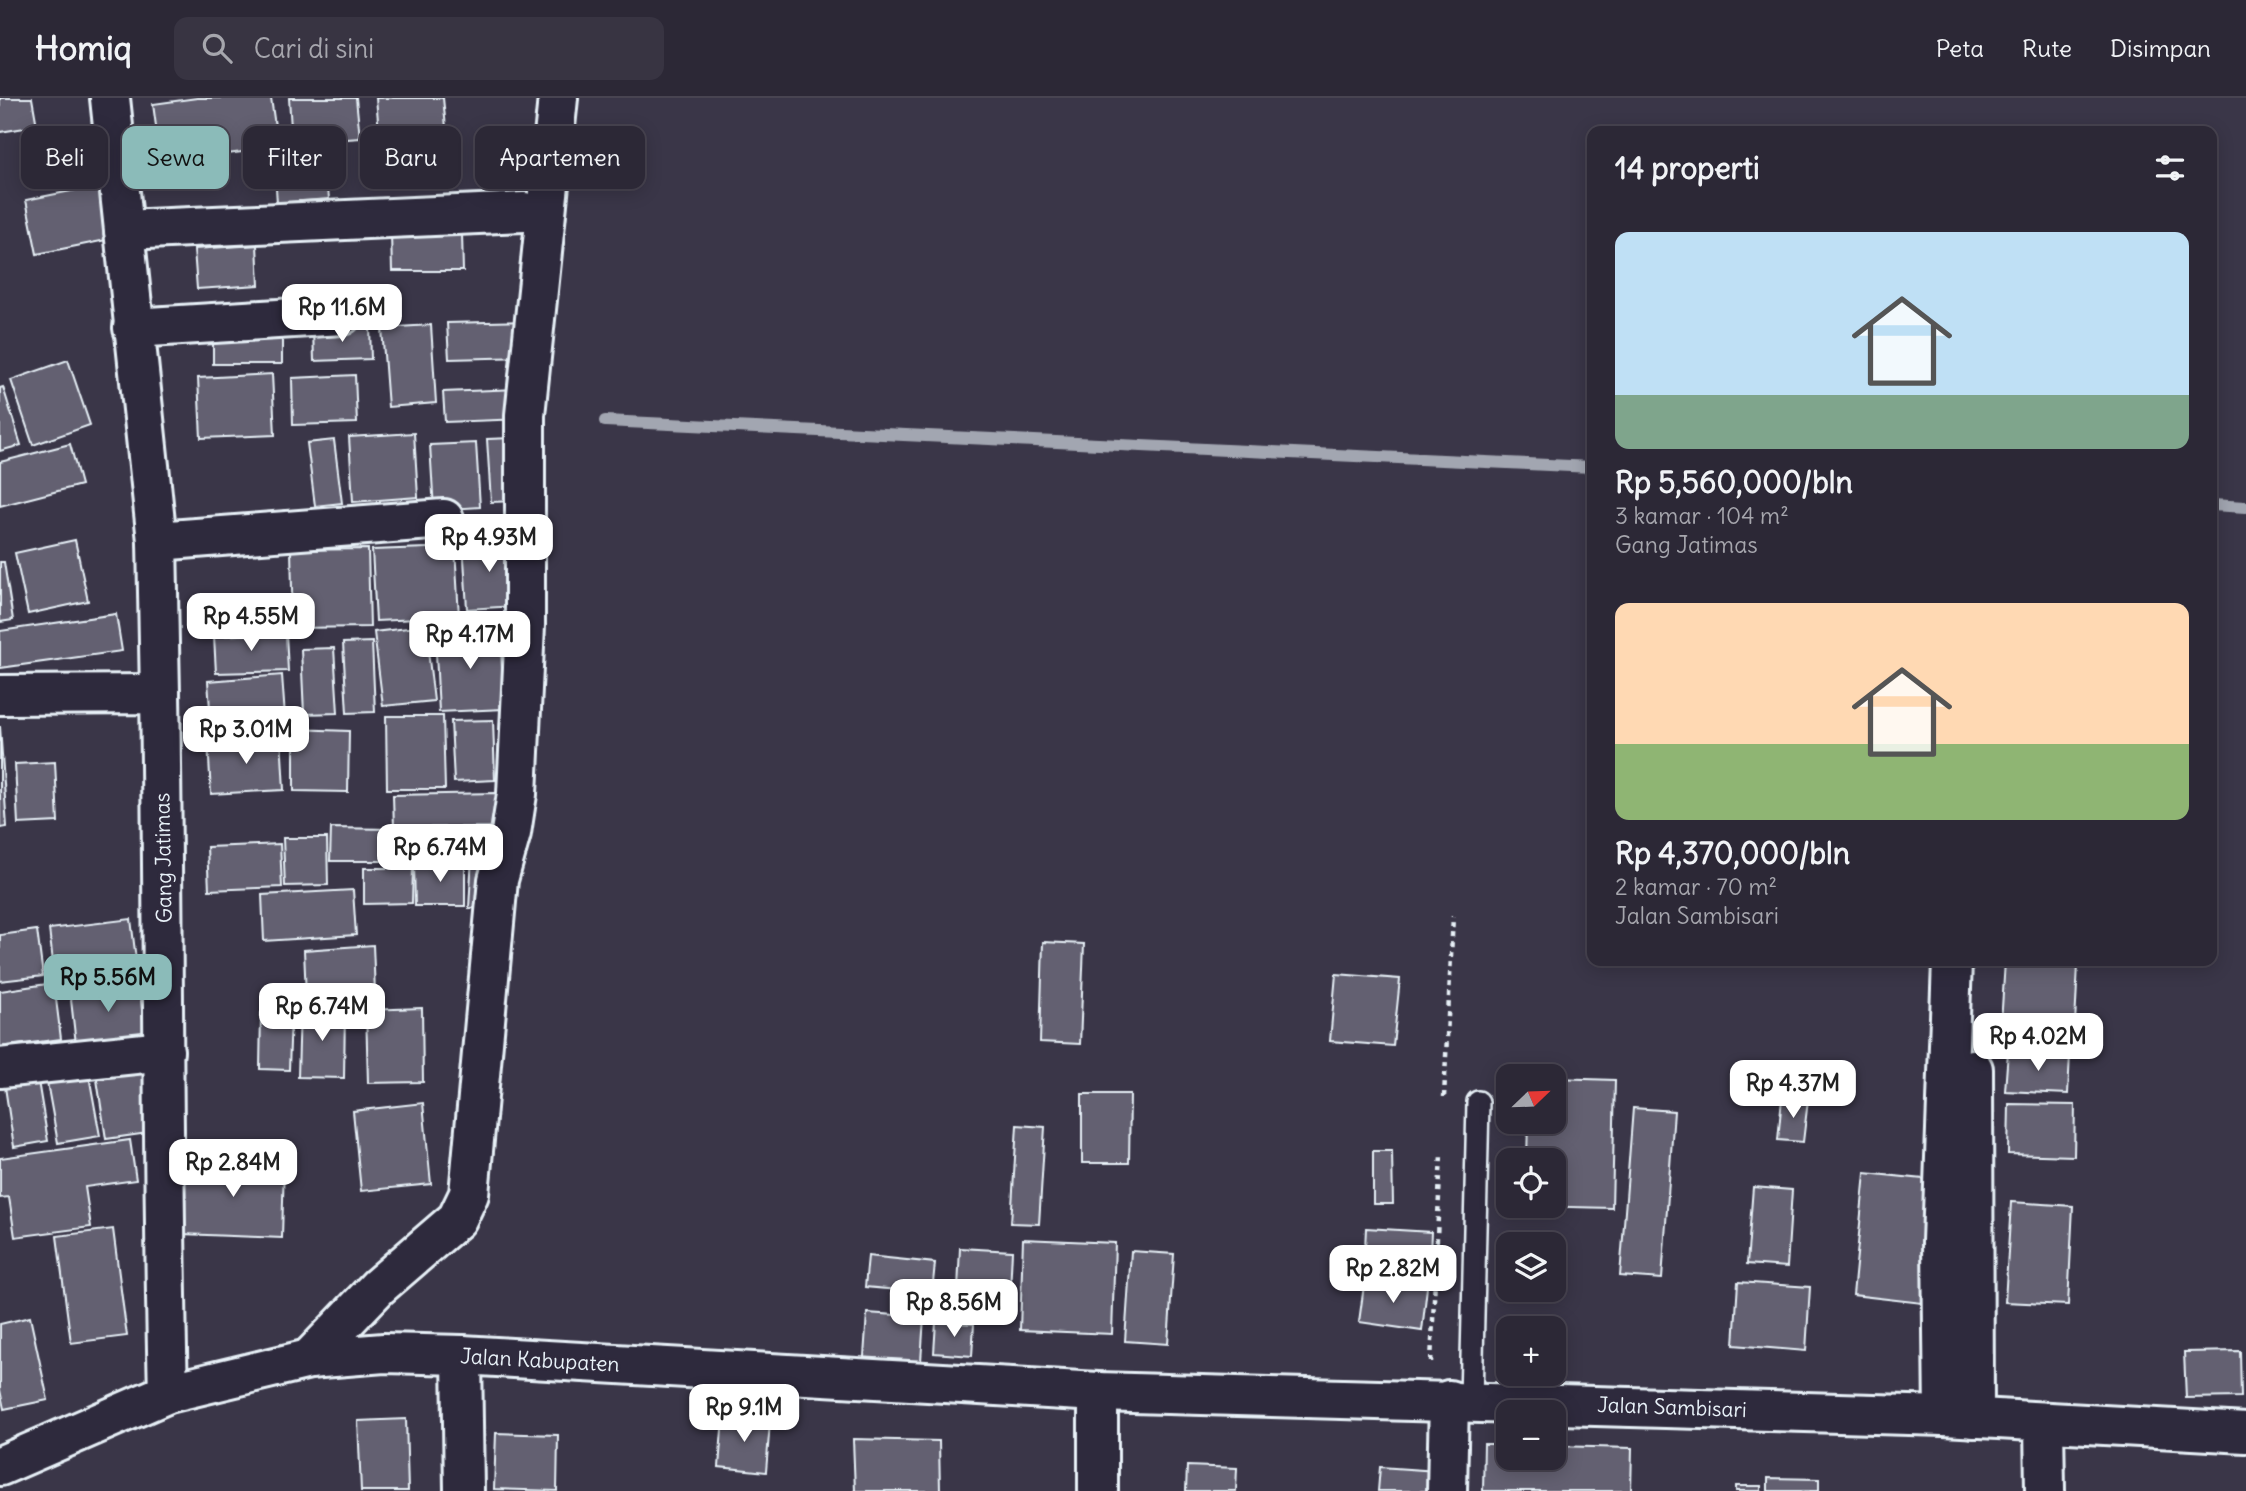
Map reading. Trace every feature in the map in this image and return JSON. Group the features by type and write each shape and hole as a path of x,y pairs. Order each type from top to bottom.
{"street":[{"name":"Gang Jatimas","path":"110,98 132,328 157,541 164,1051 162,1157 167,1393"},
{"path":"309,1359 379,1287 457,1219 469,1194 498,880 511,833 517,794 525,625 525,415 558,98"},
{"path":"124,230 524,212"},
{"path":"132,328 342,316"},
{"path":"157,541 444,519"},
{"path":"0,695 160,694"},
{"path":"1952,966 1942,1242 1959,1417"},
{"path":"1959,1417 1974,1000"},
{"path":"0,1068 164,1051"},
{"name":"Jalan Kabupaten","path":"0,1466 167,1393 309,1359 384,1353 461,1355 1098,1392"},
{"path":"461,1355 464,1491"},
{"path":"1098,1392 1098,1491"},
{"name":"Jalan Sambisari","path":"1098,1392 1460,1400 1959,1417 2246,1433"},
{"path":"1447,1491 1460,1400"},
{"path":"2044,1423 2045,1491"}],"lane":[{"path":"1460,1400 1478,1102"}],"building":[{"path":"0,98 32,98 37,126 21,126 21,129 0,132"},
{"path":"197,98 271,98 275,126 243,126 243,152 229,154 229,126 156,126 153,104"},
{"path":"289,98 356,98 360,138 346,139 346,126 291,126"},
{"path":"376,98 443,98 446,126 378,126"},
{"path":"81,189 102,189 111,239 37,254 26,200"},
{"path":"276,189 328,189 329,199 277,203"},
{"path":"391,233 462,233 463,271 392,271"},
{"path":"257,245 259,285 197,289 194,249"},
{"path":"526,321 527,357 449,359 447,323"},
{"path":"431,325 436,403 388,407 382,328"},
{"path":"370,326 371,359 314,361 313,328"},
{"path":"213,327 282,327 282,364 213,364"},
{"path":"68,360 90,425 33,445 11,380"},
{"path":"272,374 275,435 201,438 198,378"},
{"path":"355,375 357,423 293,425 292,378"},
{"path":"3,387 21,445 0,451 0,388"},
{"path":"521,389 522,419 445,422 443,392"},
{"path":"414,433 418,497 353,502 349,437"},
{"path":"512,438 516,501 491,502 487,439"},
{"path":"334,440 342,503 315,506 307,443"},
{"path":"476,443 480,507 434,510 430,445"},
{"path":"70,444 81,485 0,506 0,462"},
{"path":"511,538 516,606 467,609 463,541"},
{"path":"75,540 88,601 28,614 15,553"},
{"path":"455,547 459,617 376,621 372,550"},
{"path":"368,549 370,627 293,628 291,550"},
{"path":"0,562 4,562 13,620 0,622"},
{"path":"116,614 122,651 0,668 0,631"},
{"path":"425,626 434,701 383,706 374,632"},
{"path":"500,629 504,709 439,712 435,633"},
{"path":"286,633 288,671 216,673 214,636"},
{"path":"372,642 375,712 347,713 343,643"},
{"path":"334,648 338,713 304,714 301,649"},
{"path":"282,675 285,717 211,723 208,681"},
{"path":"386,716 443,716 445,789 387,789"},
{"path":"493,720 495,780 454,782 451,721"},
{"path":"0,726 7,827 0,828"},
{"path":"294,729 349,731 348,792 294,791"},
{"path":"281,737 284,790 211,794 208,741"},
{"path":"55,762 58,822 18,824 15,764"},
{"path":"496,793 497,827 394,828 393,795"},
{"path":"331,828 392,829 392,861 330,861"},
{"path":"283,838 327,838 328,885 285,886"},
{"path":"280,844 282,887 209,890 207,847"},
{"path":"472,856 494,858 491,909 469,908"},
{"path":"414,863 465,863 465,906 415,906"},
{"path":"364,868 413,868 412,903 364,904"},
{"path":"353,890 356,935 264,941 262,895"},
{"path":"131,919 136,960 54,970 49,929"},
{"path":"37,930 43,976 0,981 0,935"},
{"path":"1043,942 1084,944 1080,1044 1040,1042"},
{"path":"373,945 375,992 306,996 304,950"},
{"path":"2005,966 2078,966 2074,1044 2000,1040"},
{"path":"138,974 146,1046 77,1053 69,982"},
{"path":"1336,974 1400,979 1393,1046 1330,1041"},
{"path":"54,983 61,1039 0,1047 0,991"},
{"path":"300,1008 345,1009 344,1078 298,1077"},
{"path":"422,1008 423,1082 368,1083 366,1010"},
{"path":"261,1013 291,1014 289,1070 260,1069"},
{"path":"2008,1051 2070,1054 2068,1094 2005,1091"},
{"path":"144,1058 155,1132 106,1139 95,1066"},
{"path":"88,1070 100,1136 58,1143 46,1077"},
{"path":"37,1075 48,1141 14,1147 4,1080"},
{"path":"1566,1078 1615,1080 1612,1208 1566,1207 1566,1148 1527,1148 1528,1134 1566,1134"},
{"path":"1082,1094 1130,1094 1129,1163 1082,1163"},
{"path":"1782,1098 1808,1100 1803,1142 1778,1140"},
{"path":"423,1103 431,1184 361,1191 353,1111"},
{"path":"2009,1104 2075,1105 2074,1156 2008,1154"},
{"path":"1633,1108 1674,1111 1662,1279 1620,1276"},
{"path":"1017,1125 1045,1127 1039,1224 1011,1223"},
{"path":"130,1140 136,1180 85,1187 91,1227 15,1237 9,1197 0,1198 0,1158"},
{"path":"1373,1151 1392,1151 1393,1204 1373,1204"},
{"path":"183,1161 284,1164 282,1238 182,1234"},
{"path":"1865,1173 1933,1180 1922,1303 1853,1295"},
{"path":"1753,1187 1792,1190 1787,1267 1747,1264"},
{"path":"2011,1202 2073,1206 2068,1305 2005,1302"},
{"path":"1366,1228 1431,1232 1429,1274 1364,1270"},
{"path":"113,1229 127,1336 71,1343 57,1236"},
{"path":"1023,1239 1115,1243 1112,1334 1020,1330"},
{"path":"960,1248 1012,1251 1009,1312 957,1309"},
{"path":"1131,1251 1174,1254 1168,1344 1125,1341"},
{"path":"868,1256 935,1263 932,1293 865,1287"},
{"path":"1365,1278 1427,1287 1422,1331 1359,1322"},
{"path":"1738,1282 1810,1287 1806,1351 1734,1345"},
{"path":"867,1313 924,1317 920,1376 863,1371"},
{"path":"30,1317 48,1400 4,1409 0,1390 0,1324"},
{"path":"936,1322 974,1324 972,1356 934,1353"},
{"path":"2240,1351 2241,1397 2186,1398 2184,1352"},
{"path":"723,1417 770,1422 766,1472 719,1467"},
{"path":"406,1419 408,1491 361,1491 358,1421"},
{"path":"496,1433 558,1435 557,1491 494,1489"},
{"path":"853,1439 939,1441 940,1491 855,1491"},
{"path":"1484,1444 1496,1444 1496,1470 1566,1470 1566,1446 1632,1448 1631,1491 1483,1491"},
{"path":"1187,1466 1237,1468 1236,1491 1186,1491"},
{"path":"1380,1467 1437,1471 1436,1491 1378,1491"},
{"path":"1768,1478 1819,1479 1819,1491 1768,1491"},
{"path":"1736,1486 1761,1486 1761,1491 1736,1491"}],"waterway":[{"path":"605,421 1587,467"},
{"path":"2217,505 2246,507"}]}
